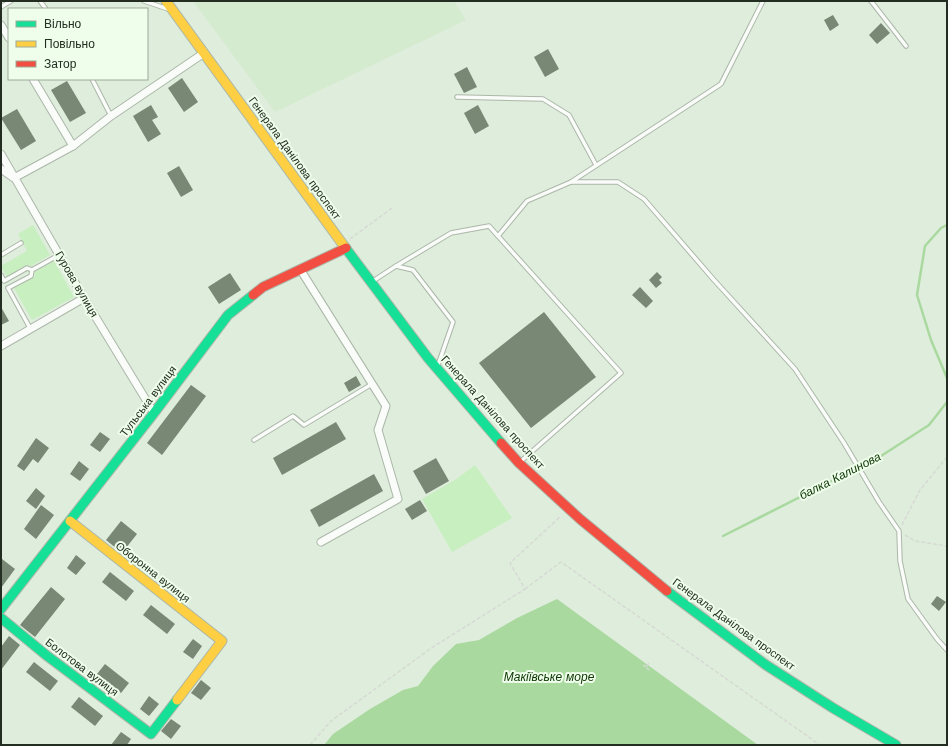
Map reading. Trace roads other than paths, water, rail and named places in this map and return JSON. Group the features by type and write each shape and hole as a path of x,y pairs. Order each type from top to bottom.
{"main road":[{"name":"Генерала Данілова проспект","path":"166,1 371,282 437,368 519,463 569,509 653,580 707,622 784,676 896,745"},
{"name":"Тульська вулиця","path":"1,609 154,414 228,314 263,287 344,246"},
{"name":"Оборонна вулиця","path":"70,521 222,641 151,734"},
{"name":"Болотова вулиця","path":"1,618 52,660 151,734"}],"street":[{"path":"1,25 8,36"},
{"path":"1,169 14,178 73,146 111,116 204,53"},
{"path":"34,80 73,146"},
{"name":"Гурова вулиця","path":"1,154 84,298 154,414"},
{"path":"300,269 373,383 386,406 378,430 398,499 321,542"},
{"path":"1,346 84,298"}],"lane":[{"path":"1,7 11,1"},
{"path":"144,1 173,11"},
{"path":"498,236 527,201 571,182 721,84 764,1"},
{"path":"871,1 906,46"},
{"path":"93,80 111,116"},
{"path":"457,97 543,99 568,115 596,165"},
{"path":"571,182 618,182 644,199 714,280 795,369 844,443 879,502 899,531 900,560 908,599 937,639 947,650"},
{"path":"371,282 451,233 490,226 621,373 519,463"},
{"path":"1,255 21,243"},
{"path":"1,275 4,281 27,268 32,270 60,254"},
{"path":"396,266 413,270 453,322 437,368"},
{"path":"30,328 8,288 31,276 32,270"},
{"path":"254,440 293,416 304,425 373,383"}],"water":[{"name":"Макіївське море","path":"557,599 758,745 324,745 333,734 370,709 403,690 418,686 433,666 456,644 479,640 517,618"}],"waterway":[{"name":"балка Калинова","path":"947,225 941,228 925,246 917,295 931,340 947,378"},
{"name":"балка Калинова","path":"723,536 881,456 929,425 947,402"}]}
